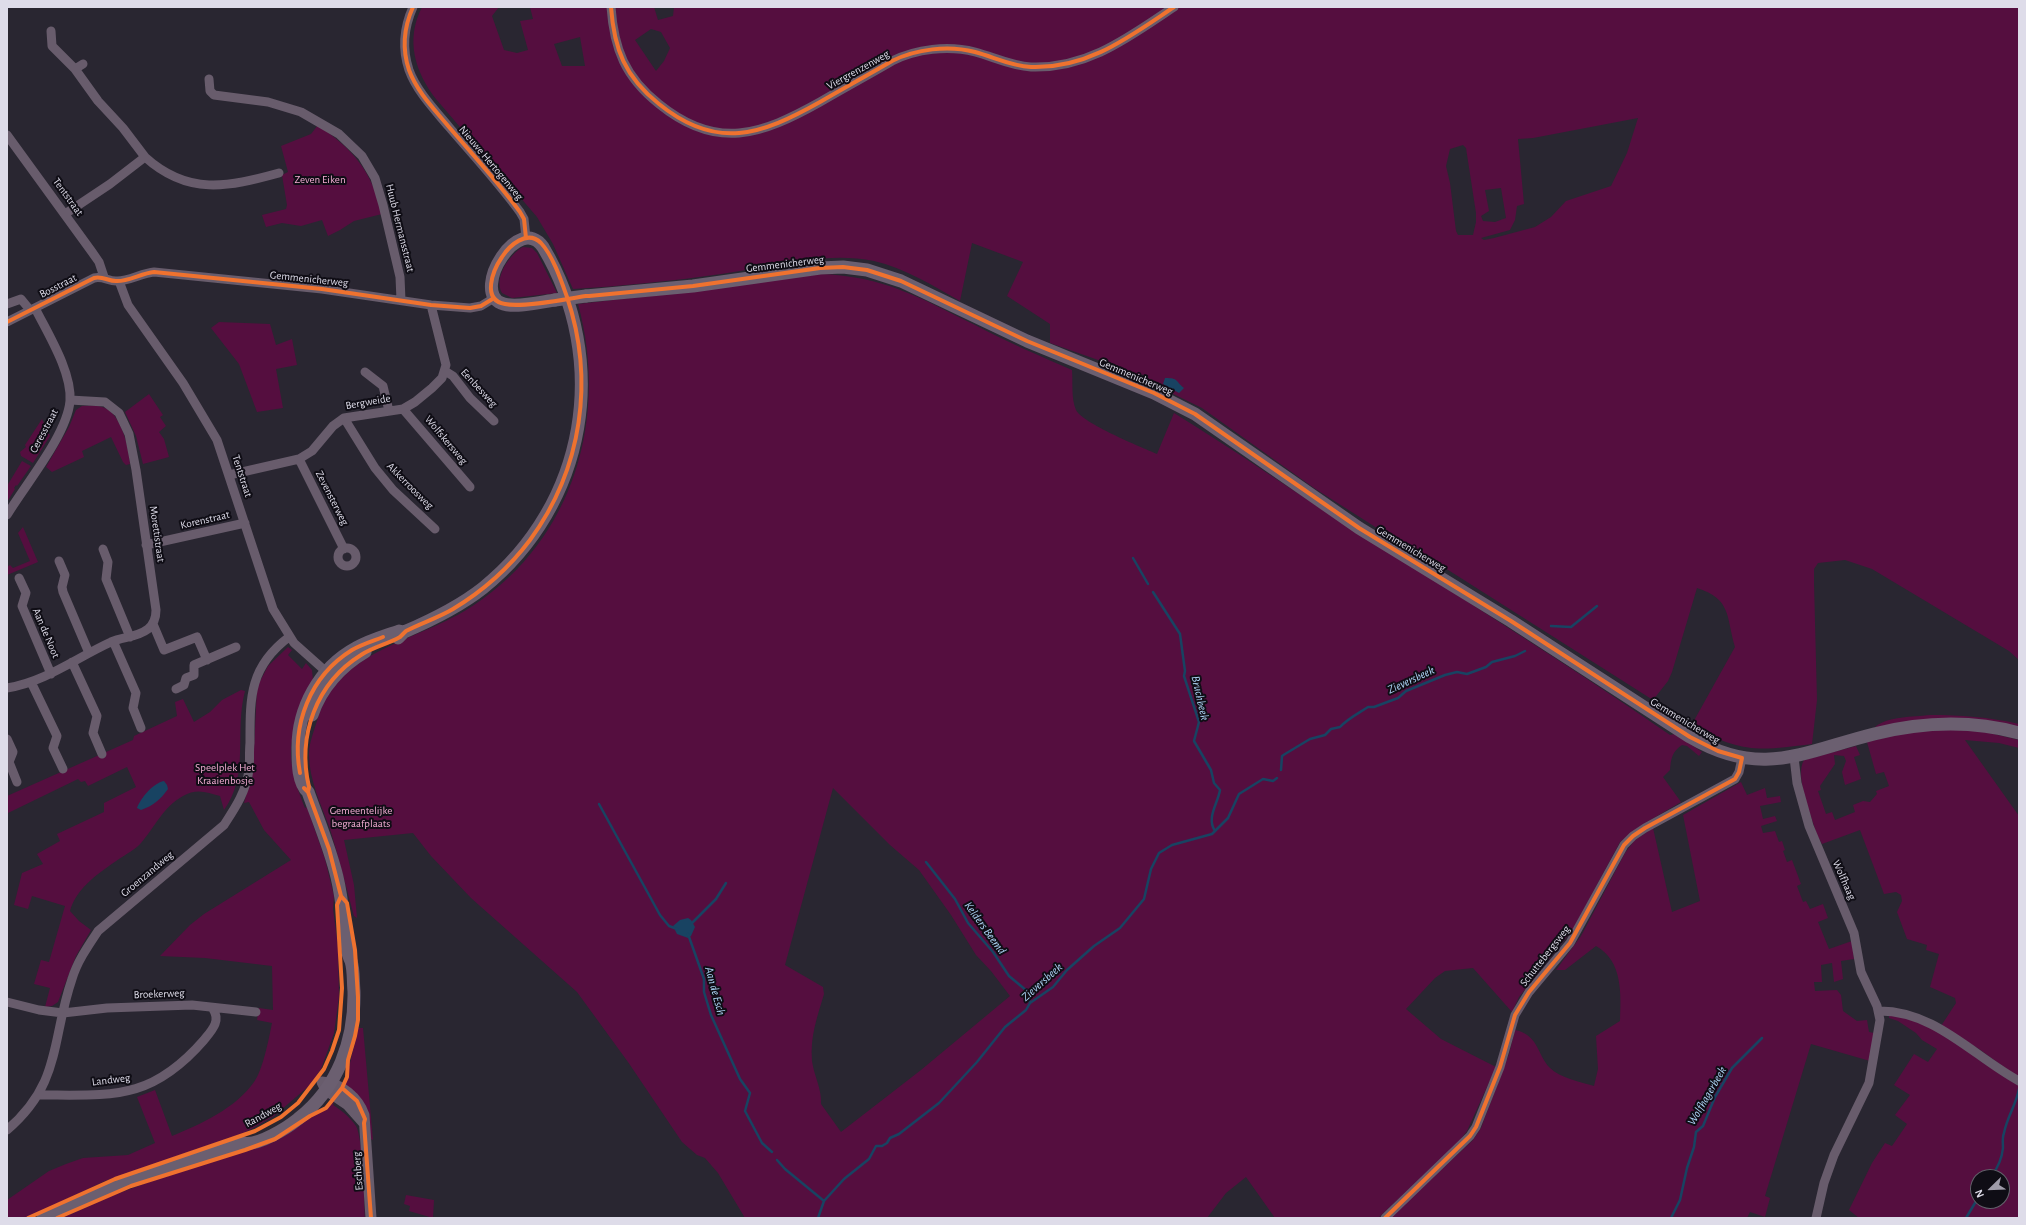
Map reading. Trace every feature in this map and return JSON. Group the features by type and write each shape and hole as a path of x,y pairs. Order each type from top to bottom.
{"main road":[{"path":"327,1085 343,1033 347,1002 346,961 348,955 337,878 329,849 308,792 310,787 305,749 307,732 316,704 335,662 358,647 399,631 404,632 456,607 484,587 510,563 526,545 544,519 560,489 573,452 582,397 581,362 576,332 565,292 550,259 538,240 526,238 513,244 499,262 491,282 491,291 494,298"},
{"name":"Gemmenicherweg","path":"494,298 499,303 508,305 693,286 820,268 843,267 867,270 901,280 1026,341 1154,393 1184,408 1209,423 1359,528 1511,621 1690,737 1718,751 1742,758 1764,760 1794,757 1874,734 1914,726 1936,724 1969,724 2019,733"},
{"name":"Randweg","path":"43,1218 131,1179 244,1143 247,1139 270,1129 292,1114 327,1085"}],"street":[{"name":"Nieuwe Hertogenweg","path":"413,7 407,26 405,41 406,59 412,77 431,104 520,212 524,222 526,238"},
{"name":"Viergrenzenweg","path":"611,7 613,30 618,50 630,72 645,91 662,106 692,125 707,130 731,133 756,130 780,123 909,54 931,50 959,49 1023,67 1061,64 1107,51 1174,7"},
{"path":"52,31 52,46 79,66 98,101 123,128 145,157 159,169 175,178 195,184 234,183 279,173"},
{"name":"Huub Hermansstraat","path":"209,79 210,91 214,95 268,102 301,112 322,122 339,134 362,156 375,178 384,205 400,276 401,300"},
{"name":"Tentstraat","path":"7,135 97,259 104,277"},
{"path":"65,214 110,184 145,157"},
{"name":"Gemmenicherweg","path":"119,281 140,274 154,272 322,288 431,305 476,308 494,298"},
{"path":"104,277 112,281 119,281"},
{"name":"Bosstraat","path":"7,322 94,278 104,277"},
{"name":"Tentstraat","path":"119,281 128,305 183,383 209,424 217,440 230,475 273,609 289,637 306,655 330,675"},
{"name":"Bosstraat","path":"7,304 21,299 32,309"},
{"path":"431,305 446,365 446,371"},
{"name":"Ceresstraat","path":"7,515 55,439 68,411 70,400 64,367 32,309"},
{"name":"Bergweide","path":"230,475 299,459 312,451 333,426 344,418 403,409 415,402 432,388 446,371"},
{"name":"Eenbesweg","path":"446,371 453,376 470,398 494,421"},
{"path":"365,372 383,386 389,411"},
{"name":"Morettistraat","path":"70,400 105,402 119,413 124,422 133,451 156,610 153,624 164,650 197,637 207,660"},
{"name":"Wolfskersweg","path":"403,409 470,487"},
{"name":"Akkerroosweg","path":"344,418 375,468 393,490 435,529"},
{"name":"Zevensterweg","path":"299,459 344,549"},
{"name":"Korenstraat","path":"146,546 245,523"},
{"path":"103,549 108,562 106,579 130,637"},
{"path":"60,562 65,578 62,587 63,592 89,653"},
{"name":"Aan de Noot","path":"19,578 26,593 22,606 51,674"},
{"name":"Aan de Noot","path":"7,688 31,682 51,674 89,653 113,642 147,630 153,624"},
{"name":"Groenzandweg","path":"7,1130 26,1112 39,1095 55,1054 72,978 84,952 98,931 224,825 238,803 243,794 249,770 250,704 256,675 270,655 289,637"},
{"path":"113,642 136,693 133,708 141,728"},
{"path":"176,689 184,685 186,678 194,675 194,665 236,647"},
{"name":"Aan de Noot","path":"72,662 97,716 93,733 102,754"},
{"path":"31,682 57,736 53,748 63,770"},
{"path":"7,740 13,752 8,762 17,782"},
{"name":"Wolfhaag","path":"1794,757 1797,783 1811,831 1854,933 1861,972 1878,1011 1880,1020 1869,1083 1834,1155 1824,1183 1816,1218"},
{"name":"Schuttebergsweg","path":"1385,1218 1470,1136 1476,1127 1500,1067 1515,1015 1529,992 1570,943 1627,842 1645,828 1735,779 1739,772 1742,758"},
{"name":"Broekerweg","path":"7,1002 63,1013 108,1008 192,1005 213,1009 256,1012"},
{"name":"Landweg","path":"39,1095 90,1095 124,1092 159,1080 185,1060 212,1029 217,1022 217,1015 213,1009"},
{"path":"1878,1011 1908,1015 1930,1023 2019,1081"},
{"name":"Eschberg","path":"327,1085 364,1123 370,1218"}],"green space":[{"path":"422,7 499,7 492,16 504,50 517,53 528,50 520,21 533,19 530,7 654,7 658,20 673,16 674,7 2019,7 2019,660 2009,651 1872,569 1845,560 1818,563 1814,569 1817,700 1812,744 1777,748 1750,748 1737,745 1709,735 1691,726 1735,647 1726,610 1716,598 1708,592 1697,588 1672,672 1668,681 1653,700 1423,554 1421,556 1314,488 1202,408 1153,384 1145,375 1123,372 1118,367 1050,343 1050,324 1007,296 1023,262 972,243 960,301 940,289 896,268 874,261 855,258 798,261 684,279 573,289 553,244 537,217 429,89 418,67 415,55 413,43 417,19","holes":["651,29 661,32 670,48 664,61 656,71 635,40","580,37 585,66 562,66 554,44","1638,118 1627,153 1611,186 1566,201 1551,217 1535,227 1484,240 1481,238 1510,230 1515,220 1517,206 1524,204 1518,139 1533,138","1463,145 1466,148 1476,213 1476,222 1473,235 1458,235 1456,231 1450,183 1446,166 1450,149","1501,188 1506,218 1495,222 1483,221 1481,216 1489,211 1485,190"]},
{"name":"Zeven Eiken","path":"318,125 331,134 359,162 378,198 382,214 354,221 328,236 322,220 301,226 282,223 266,227 262,215 286,209 287,205 282,175 288,172 281,146 311,134"},
{"path":"523,247 532,248 537,253 557,293 512,298 502,293 500,280 504,267 513,255"},
{"name":"Gemeentelijke begraafplaats","path":"820,274 863,279 883,284 901,290 937,306 1011,343 1072,370 1073,401 1076,410 1100,428 1138,446 1157,454 1174,413 1553,657 1670,735 1675,734 1702,752 1699,756 1687,746 1682,745 1674,753 1670,770 1663,777 1681,802 1640,826 1620,842 1573,929 1519,997 1512,1012 1473,968 1445,971 1435,978 1406,1009 1441,1039 1496,1067 1467,1131 1457,1144 1378,1218 1275,1218 1246,1177 1226,1193 1207,1218 745,1218 718,1173 705,1158 697,1155 682,1142 628,1062 577,992 471,898 431,856 413,833 344,840 354,885 357,918 354,916 330,829 319,801 311,773 309,750 317,721 328,696 343,677 362,662 383,650 452,618 474,605 508,578 537,546 559,511 575,472 585,431 589,389 587,347 578,304 701,290","holes":["833,788 890,845 919,870 951,915 976,955 991,971 1010,996 921,1070 841,1132 821,1104 820,1093 812,1061 813,1035 824,994 823,987 785,965"]},
{"path":"219,322 270,324 276,345 292,339 297,365 276,369 283,408 257,412 239,364 211,328"},
{"path":"149,394 163,415 160,417 166,426 159,432 164,439 169,457 143,464 136,436 125,412"},
{"path":"92,405 102,407 112,413 117,419 124,434 130,464 126,465 123,462 111,437 82,451 84,457 52,472 46,467 69,427 76,410 82,406"},
{"path":"42,419 50,436 33,463 21,456 20,452 26,447 25,445"},
{"path":"22,461 31,466 14,488 15,489 7,502 7,486"},
{"path":"23,527 38,562 7,575 7,567 10,565 13,568 30,561 18,533"},
{"path":"288,647 292,650 288,655 302,669 306,663 312,670 313,680 298,718 292,741 291,758 299,792 305,808 307,807 325,859 334,896 333,909 338,946 339,997 334,1033 321,1069 310,1085 274,1116 244,1133 105,1181 27,1218 7,1218 7,1200 49,1171 83,1158 128,1155 155,1143 137,1097 155,1090 172,1136 195,1126 228,1107 238,1100 257,1077 265,1054 272,1023 257,1020 259,1008 273,1010 272,966 205,958 160,956 190,925 204,914 291,860 264,830 249,802 244,803 253,770 257,687 268,666"},
{"name":"Speelplek Het Kraaienbosje","path":"241,690 245,691 242,706 237,782 232,796 224,810 220,796 197,791 183,796 165,811 139,845 104,869 83,888 73,903 70,911 79,921 91,930 76,956 58,1002 52,1006 45,1007 50,988 34,984 41,960 49,962 65,906 32,896 28,909 14,905 22,873 43,864 37,854 60,841 57,834 104,812 104,803 136,787 127,767 88,786 85,781 81,782 78,779 8,813 7,796 133,740 134,736 177,716 175,702 183,699 194,722 210,712 222,700"},
{"path":"1930,715 1986,718 2019,724 2019,728 1875,727 1880,723 1894,719"},
{"path":"1937,729 1981,731 2019,740 2019,748 1999,743 1965,740 2019,816 2019,1078 1979,1049 1941,1026 1956,1003 1955,998 1930,987 1939,954 1926,950 1927,945 1907,939 1897,912 1902,901 1901,895 1896,892 1884,894 1860,830 1822,844 1817,835 1802,786 1801,767 1804,760 1856,746 1860,755 1854,757 1861,779 1845,785 1842,772 1846,761 1844,756 1834,755 1835,764 1820,786 1821,790 1818,791 1826,814 1832,812 1835,820 1855,812 1853,805 1863,801 1870,802 1877,794 1876,791 1889,786 1884,772 1876,774 1867,742 1915,730"},
{"path":"1741,782 1747,795 1765,788 1767,798 1780,796 1781,802 1760,806 1763,819 1775,816 1777,821 1761,826 1763,833 1775,831 1779,842 1782,841 1785,850 1783,851 1787,862 1792,860 1801,884 1797,886 1803,902 1806,901 1810,909 1823,904 1828,918 1818,922 1829,949 1852,941 1854,959 1841,961 1843,979 1834,982 1832,963 1821,965 1822,982 1814,982 1815,991 1837,990 1841,995 1843,1011 1857,1021 1867,1020 1869,1032 1874,1033 1870,1061 1811,1044 1765,1196 1770,1198 1765,1217 1750,1212 1747,1218 1390,1218 1473,1140 1481,1128 1509,1054 1515,1030 1529,1036 1537,1046 1546,1063 1554,1071 1571,1079 1594,1086 1598,1069 1596,1036 1620,1021 1620,989 1616,969 1605,952 1596,946 1565,970 1556,970 1581,936 1625,853 1634,841 1653,828 1672,912 1700,901 1683,815"},
{"path":"1889,1014 1922,1021 2019,1083 2019,1218 1859,1218 1849,1210 1872,1163 1885,1143 1892,1146 1907,1124 1895,1115 1910,1095 1894,1085 1914,1054 1928,1062 1937,1049 1922,1040 1916,1033 1898,1021 1889,1018"},
{"path":"358,1028 363,1028 373,1140 371,1139 345,1085"},
{"path":"334,1102 333,1105 342,1111 356,1126 358,1133 362,1156 365,1218 62,1218 111,1196 168,1175 255,1148 326,1109"},
{"path":"406,1195 434,1200 433,1218 409,1211 410,1206 404,1204"}],"water":[{"path":"1165,378 1175,379 1184,388 1179,393 1163,384"},
{"path":"164,781 168,789 160,799 141,810 137,808 141,800 148,792 160,782"},
{"path":"688,918 695,927 691,936 688,938 677,934 673,926 680,920"}],"waterway":[{"name":"Bruchbeek","path":"1133,558 1148,584"},
{"name":"Bruchbeek","path":"1153,592 1180,634 1185,671 1184,676 1199,722 1194,741 1211,770 1214,783 1220,790 1212,816 1215,831"},
{"name":"Zieversbeek","path":"1551,626 1571,627 1597,606"},
{"name":"Zieversbeek","path":"1281,770 1282,756 1310,739 1325,735 1331,729 1340,727 1368,707 1374,707 1398,698 1406,691 1445,675 1457,672 1467,674 1486,667 1492,662 1515,656 1525,651"},
{"name":"Zieversbeek","path":"818,1218 824,1201 844,1179 869,1159 876,1146 882,1146 887,1143 890,1138 899,1134 939,1103 977,1062 1005,1027 1026,1010 1030,1003 1053,987 1067,970 1094,946 1120,928 1144,899 1151,869 1159,853 1172,845 1212,834 1228,818 1239,794 1263,779 1273,781 1277,778"},
{"name":"Aan de Esch","path":"599,804 660,915 669,926 677,929"},
{"name":"Kelders Beemd","path":"926,862 955,899 968,923 993,952 1009,976 1027,991 1030,1003"},
{"path":"692,923 716,899 726,883"},
{"name":"Aan de Esch","path":"688,934 704,979 704,992 711,1015 740,1079 750,1093 745,1111 762,1143 772,1152"},
{"name":"Wolfhagerbeek","path":"1671,1218 1680,1200 1687,1168 1694,1147 1696,1132 1703,1126 1715,1097 1732,1068 1762,1038"},
{"path":"1996,1169 2003,1148 2005,1127 2019,1089"},
{"name":"Aan de Esch","path":"777,1160 785,1169 824,1201"},
{"path":"1966,1218 1971,1209"}],"cycle path":[{"path":"413,7 405,38 405,54 412,78 432,107 494,179 520,212 524,219 526,238"},
{"path":"611,7 615,36 623,61 630,73 647,94 680,119 700,128 720,133 739,133 758,130 778,123 820,102 892,61 901,57 932,49 965,50 1010,63 1031,67 1071,63 1089,57 1124,40 1174,7"},
{"path":"308,792 309,787 306,768 308,730 314,712 332,680 345,667 361,655 400,637 406,631 453,609 485,587 513,560 530,540 548,513 562,484 572,454 578,423 581,392 580,360 576,328 567,297 553,261 541,243 536,239 524,238 509,248 495,269 491,284 491,291 493,297 498,301 513,305 544,303 556,301 567,299 577,297 586,296 693,286 820,268 843,267 867,270 901,281 1027,341 1154,393 1195,414 1359,528 1511,621 1690,737 1718,751 1742,758 1739,772 1735,779 1645,828 1633,836 1624,845 1570,943 1529,992 1515,1015 1500,1067 1476,1127 1470,1136 1385,1218"},
{"path":"7,322 94,278 120,281 154,272 322,289 431,305 470,308 481,306 494,298"},
{"path":"300,773 298,737 301,720 307,703 315,688 325,673 337,661 352,650 383,637"},
{"path":"57,1218 131,1186 275,1139 310,1116 326,1108 342,1088 347,1077 348,1060 358,1020 355,950 347,903 341,896 329,849 308,792 304,788"},
{"path":"28,1218 115,1179 255,1131 281,1117 298,1103 324,1069 339,1030 342,988 337,905 341,896"},
{"path":"342,1088 357,1101 365,1119 364,1123 371,1218"}]}
